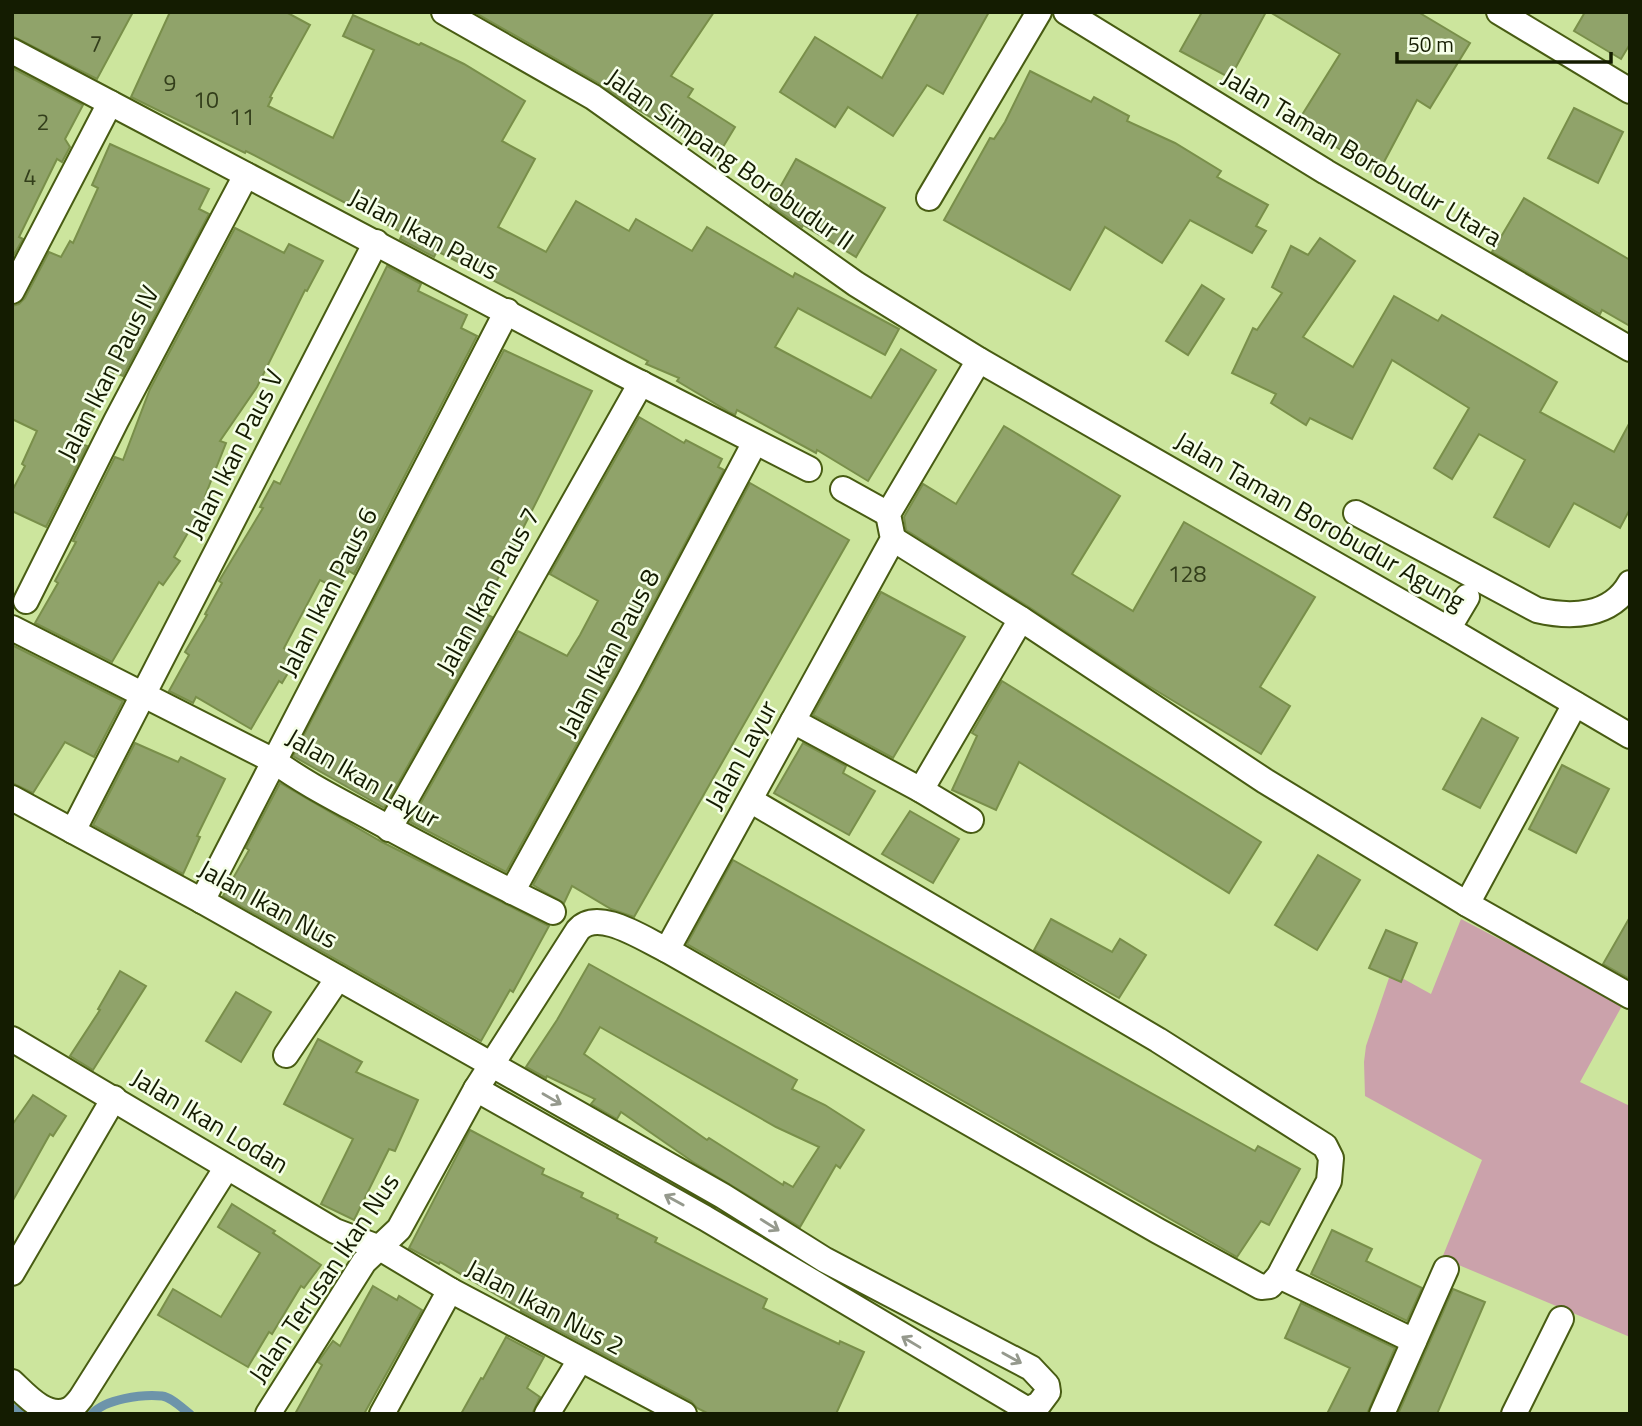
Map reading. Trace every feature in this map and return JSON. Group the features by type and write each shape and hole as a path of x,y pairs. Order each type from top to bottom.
{"street":[{"name":"Jalan Simpang Borobudur II","path":"444,12 593,97 856,284 979,360"},
{"path":"929,198 1039,12"},
{"name":"Jalan Taman Borobudur Utara","path":"1066,12 1337,179 1630,349"},
{"path":"1499,12 1630,91"},
{"name":"Jalan Ikan Paus","path":"12,51 809,469"},
{"path":"12,291 110,103"},
{"name":"Jalan Ikan Paus IV","path":"26,601 116,421 246,175"},
{"name":"Jalan Ikan Paus V","path":"73,831 376,242"},
{"name":"Jalan Ikan Paus 6","path":"202,901 507,311"},
{"path":"979,360 888,514 892,539 1020,619 1265,781 1468,905 1630,996"},
{"name":"Jalan Taman Borobudur Agung","path":"979,360 1630,736"},
{"name":"Jalan Ikan Paus 7","path":"390,829 543,552 641,383"},
{"name":"Jalan Ikan Paus 8","path":"512,892 628,682 755,442"},
{"path":"843,489 888,514"},
{"path":"1356,513 1537,610 1557,615 1586,614 1611,604 1630,583"},
{"name":"Jalan Layur","path":"667,950 892,539"},
{"path":"1448,629 1467,597"},
{"path":"921,790 1020,619"},
{"path":"12,628 144,694"},
{"name":"Jalan Ikan Layur","path":"144,694 274,761 298,778 390,829 553,912"},
{"path":"1468,905 1575,705"},
{"path":"793,721 971,820"},
{"name":"Jalan Ikan Nus","path":"12,798 202,901 723,1196 825,1260 1031,1368 1047,1385 1048,1392 1039,1404 1027,1410 949,1364"},
{"path":"492,1066 583,924 600,920 667,950 1157,1231 1261,1287 1270,1286 1279,1276 1329,1181 1331,1158 1325,1146 1158,1040 750,800"},
{"path":"286,1055 338,978"},
{"name":"Jalan Ikan Lodan","path":"12,1039 335,1231 380,1248"},
{"name":"Jalan Terusan Ikan Nus","path":"268,1414 364,1262 399,1229 476,1089 492,1066"},
{"path":"476,1089 705,1218 949,1364 966,1333"},
{"path":"12,1273 114,1098"},
{"path":"12,1382 46,1409 58,1412 69,1410 81,1398 226,1167"},
{"path":"705,1218 723,1196"},
{"name":"Jalan Ikan Nus 2","path":"380,1248 450,1290 684,1414"},
{"path":"1382,1414 1446,1269"},
{"path":"1279,1276 1414,1341"},
{"path":"382,1414 450,1290"},
{"path":"1514,1414 1561,1319"},
{"path":"547,1414 580,1360"}],"shaded area":[{"path":"1461,919 1623,1004 1580,1082 1630,1106 1630,1337 1442,1258 1482,1160 1365,1096 1366,1046 1391,972 1431,994"}],"building":[{"path":"12,12 133,12 97,79 12,36"},
{"path":"170,12 286,12 310,25 270,97 272,98 268,106 333,138 374,50 343,36 353,15 419,45 421,43 464,64 525,101 502,141 535,159 498,227 546,252 576,201 629,231 636,219 692,251 707,227 793,277 795,273 899,329 885,355 798,308 775,347 871,398 901,349 936,370 868,481 817,450 816,453 737,410 735,415 731,413 677,381 679,378 646,364 648,361 437,251 434,257 400,239 403,233 246,151 245,153 131,97"},
{"path":"474,12 714,12 671,76 693,89 688,97 735,127 717,157 600,84"},
{"path":"919,12 989,12 943,94 927,85 893,136 848,107 835,127 780,92 815,37 882,78"},
{"path":"1202,12 1266,12 1230,78 1180,51"},
{"path":"1270,12 1418,12 1470,43 1430,108 1417,100 1377,175 1297,123 1340,54"},
{"path":"1585,12 1630,12 1630,44 1621,59 1574,31"},
{"path":"12,68 83,105 65,139 70,147 62,162 57,159 19,237 23,239 12,258"},
{"path":"1030,71 1091,102 1094,97 1129,116 1127,121 1175,143 1221,171 1217,177 1268,205 1256,226 1266,231 1252,253 1190,220 1162,263 1105,227 1070,290 944,220 990,138 994,139 1005,122"},
{"path":"1574,108 1623,132 1598,183 1548,158"},
{"path":"110,144 209,189 199,209 209,214 123,376 114,372 88,419 90,420 79,443 87,446 46,527 12,511 12,491 25,466 22,464 37,431 12,419 12,306 25,298 49,252 61,257 70,241 73,243 98,188 92,185"},
{"path":"796,159 885,208 856,257 803,225 802,227 770,205"},
{"path":"1524,198 1630,260 1630,326 1602,310 1600,314 1492,252"},
{"path":"235,228 284,253 289,244 323,261 307,291 305,290 257,387 220,441 226,443 205,496 208,498 174,557 180,561 163,585 159,582 112,662 35,623 58,583 55,581 76,542 73,541 115,457 123,460 150,389"},
{"path":"1320,238 1355,261 1303,337 1353,367 1394,296 1438,321 1442,315 1557,382 1540,412 1614,452 1630,422 1630,509 1620,528 1574,503 1549,547 1494,517 1525,460 1479,434 1452,479 1434,468 1469,408 1392,360 1352,439 1310,418 1306,425 1271,403 1276,394 1232,373 1253,328 1257,330 1282,293 1272,287 1291,246 1308,255"},
{"path":"387,266 421,284 418,291 467,315 461,328 477,336 354,574 349,571 338,589 320,580 284,648 298,656 282,683 279,681 251,729 196,697 193,703 169,691 189,655 185,652 222,583 219,581 263,508 260,507 274,481 280,484"},
{"path":"1202,285 1224,299 1188,355 1166,341"},
{"path":"504,350 592,391 481,612 492,617 384,808 293,756"},
{"path":"639,417 684,443 686,440 722,459 718,467 724,470 506,872 410,822 518,631 567,656 580,635 598,601 550,574"},
{"path":"1004,426 1120,496 1072,574 1133,611 1184,522 1315,597 1260,687 1290,706 1261,754 1147,685 906,530 904,517 923,484 956,504"},
{"path":"750,483 849,540 634,917 611,909 572,886 564,903 533,885"},
{"path":"881,592 965,637 893,758 813,715"},
{"path":"12,645 123,701 94,757 65,742 33,793 12,783"},
{"path":"1002,681 1261,842 1229,893 1019,762 996,810 952,790 977,736 972,733"},
{"path":"1482,718 1518,738 1480,808 1443,789"},
{"path":"135,743 178,762 181,757 225,779 197,836 200,837 183,874 93,825"},
{"path":"803,743 846,766 843,773 875,791 849,835 774,793"},
{"path":"1562,765 1609,789 1576,853 1529,829"},
{"path":"280,783 382,842 549,926 513,992 510,990 481,1041 223,896 249,850 246,848"},
{"path":"910,811 959,839 933,883 882,854"},
{"path":"1318,855 1360,880 1317,950 1275,925"},
{"path":"733,860 1255,1151 1258,1146 1300,1169 1269,1225 1261,1221 1237,1257 687,944"},
{"path":"1630,917 1630,979 1603,964"},
{"path":"1051,919 1112,952 1120,939 1146,955 1119,998 1034,950"},
{"path":"1386,930 1417,943 1401,982 1369,968"},
{"path":"589,964 797,1080 792,1089 825,1105 864,1130 840,1168 836,1165 800,1227 693,1162 621,1112 617,1119 591,1104 595,1099 526,1067","holes":["600,1027 776,1127 819,1147 793,1187 784,1182 783,1185 709,1138 707,1140 584,1054"]},
{"path":"120,971 146,986 93,1070 70,1056 100,1010 98,1009"},
{"path":"236,992 271,1012 241,1062 206,1041"},
{"path":"318,1039 362,1062 356,1072 418,1100 395,1151 389,1149 354,1220 321,1204 353,1139 284,1104"},
{"path":"33,1095 66,1116 53,1136 50,1134 12,1202 12,1125"},
{"path":"470,1130 544,1169 542,1174 583,1193 581,1197 657,1238 655,1242 767,1299 763,1308 839,1344 840,1341 864,1352 836,1414 709,1414 697,1408 691,1401 521,1311 440,1262 439,1264 409,1248"},
{"path":"232,1204 321,1265 304,1288 301,1286 248,1367 158,1315 173,1289 221,1317 260,1253 218,1227"},
{"path":"1332,1230 1372,1249 1366,1261 1422,1288 1407,1321 1311,1274"},
{"path":"373,1286 397,1300 399,1296 422,1310 364,1414 295,1414 322,1365 318,1362 333,1341 340,1346"},
{"path":"1453,1289 1485,1302 1437,1414 1398,1414"},
{"path":"1301,1303 1395,1348 1367,1414 1327,1414 1350,1368 1285,1338"},
{"path":"506,1337 544,1357 527,1388 540,1397 532,1414 461,1414 481,1378 483,1379"}],"waterway":[{"path":"92,1414 115,1401 154,1396 169,1398 190,1414"},
{"path":"12,1408 21,1414"}]}
